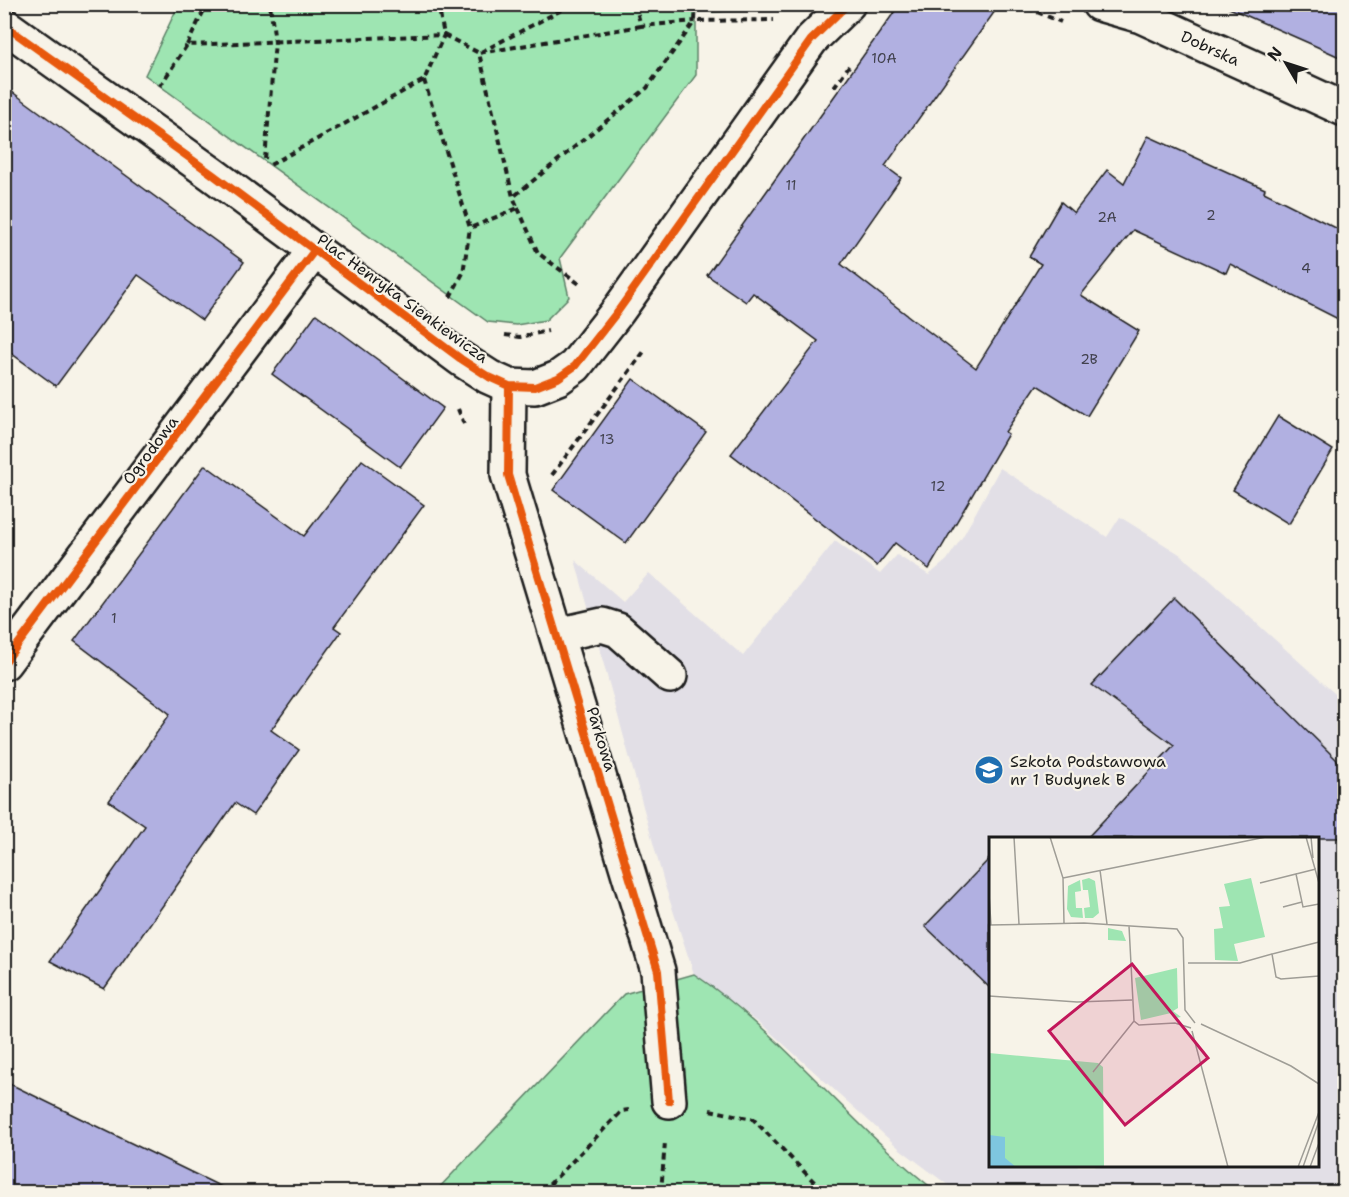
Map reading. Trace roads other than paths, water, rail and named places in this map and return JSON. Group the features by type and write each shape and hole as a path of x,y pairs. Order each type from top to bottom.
{"street":[{"name":"Plac Henryka Sienkiewicza","path":"811,40 826,4"},
{"name":"Plac Henryka Sienkiewicza","path":"4,25 212,174 461,359 489,377 509,386 535,387 558,378 575,366 618,311 811,40 848,4"},
{"name":"Dobrska","path":"1099,4 1136,10 1344,109"},
{"name":"Ogrodowa","path":"4,663 314,251"},
{"name":"Parkowa","path":"509,386 508,475 658,971 669,1101"},
{"path":"557,635 602,625 618,630 670,676"}],"place":[{"name":"Szkoła Podstawowa nr 1 Budynek B","path":"989,770"}]}
